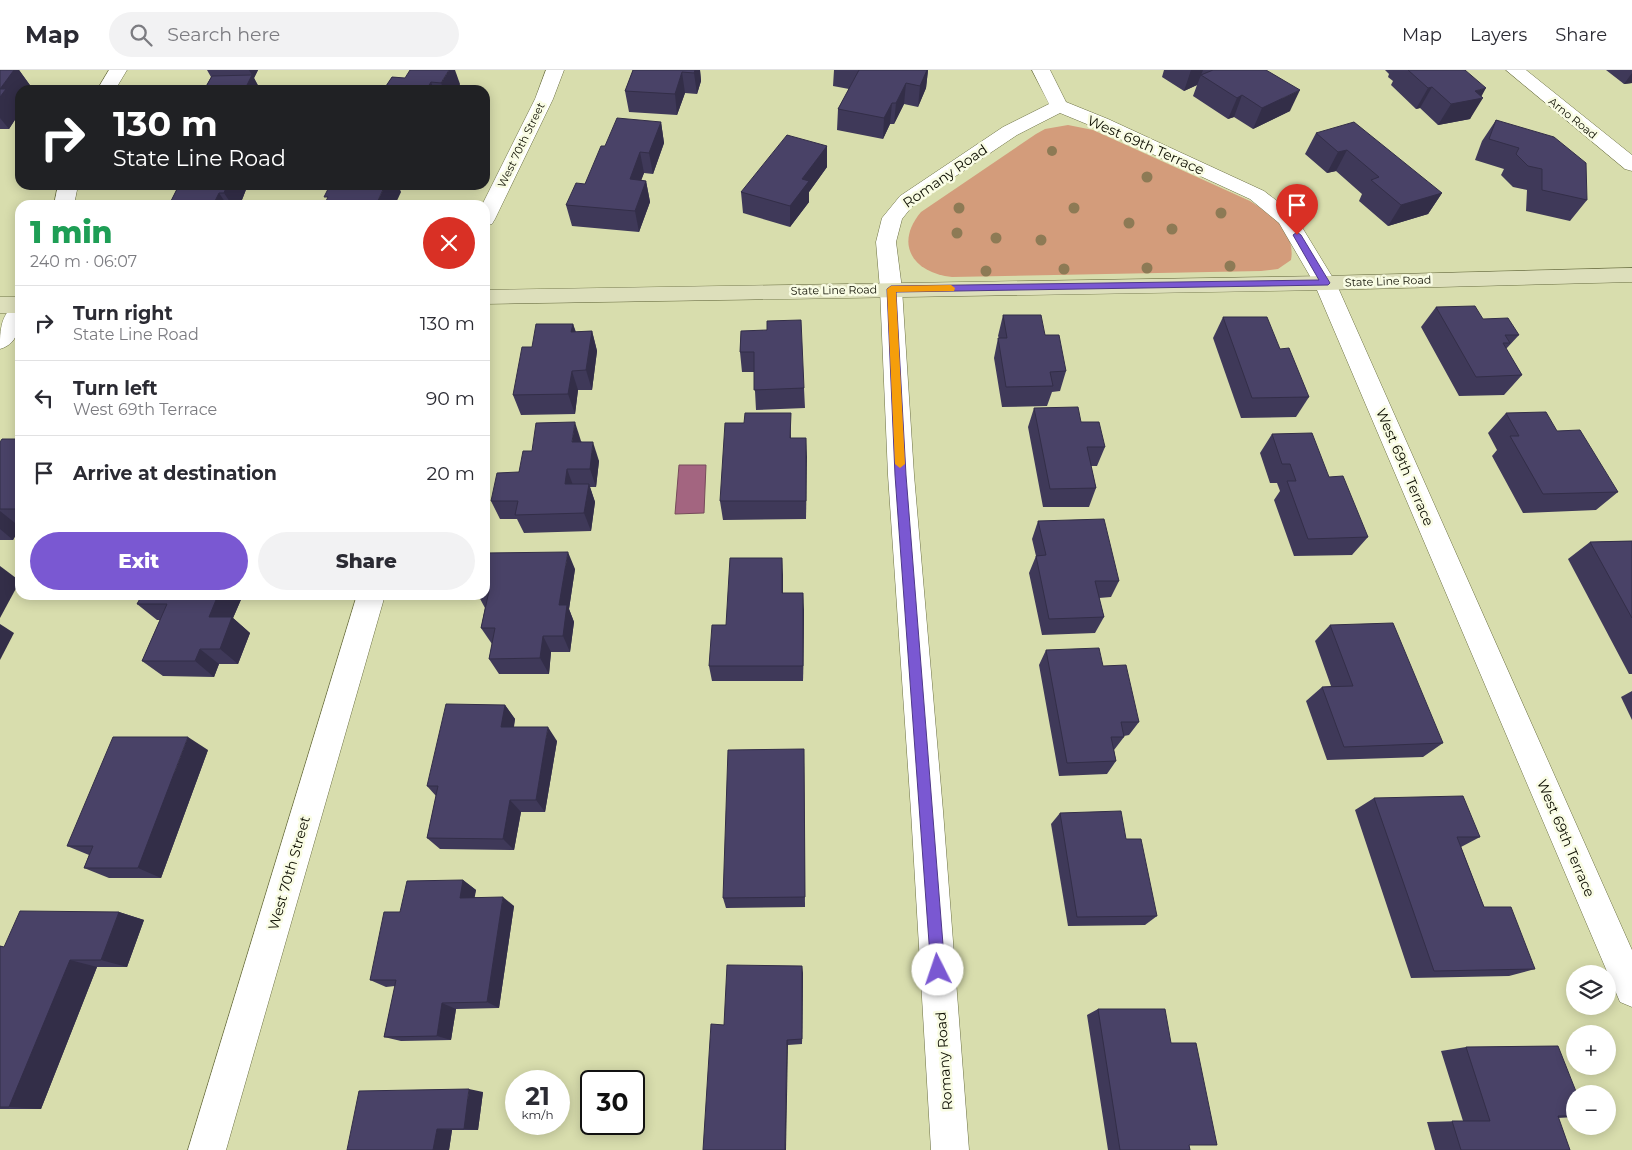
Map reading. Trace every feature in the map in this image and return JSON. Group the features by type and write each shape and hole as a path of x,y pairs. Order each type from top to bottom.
{"main road":[{"name":"State Line Road","path":"490,297 1325,283 1632,275"},
{"path":"0,305 15,305"}],"street":[{"path":"109,85 118,70"},
{"name":"West 70th Street","path":"490,209 544,99 555,70"},
{"path":"1041,70 1059,106"},
{"name":"Arno Road","path":"1515,70 1632,165"},
{"name":"West 69th Terrace","path":"1059,106 1101,123 1257,195 1288,219 1325,283 1632,990"},
{"name":"Romany Road","path":"950,1150 927,811 901,475 891,289 886,242 892,218 907,200 1010,131 1059,106"},
{"path":"0,341 15,319"},
{"name":"West 70th Street","path":"207,1150 370,600"}],"shaded area":[{"path":"1068,125 1093,130 1250,201 1274,218 1286,232 1292,250 1291,260 1278,269 1261,271 952,277 927,270 918,263 912,255 909,246 909,235 913,224 921,212 1036,134 1045,129"},
{"path":"679,465 706,465 704,513 675,514"}],"building":[{"path":"0,70 14,70 0,89"},
{"path":"410,70 449,70 441,83 431,82 429,85 387,85 392,77 405,78"},
{"path":"633,70 695,70 694,73 682,72 675,94 625,91"},
{"path":"859,70 927,70 920,86 906,83 896,103 892,103 884,118 838,109"},
{"path":"1213,70 1266,70 1300,90 1262,108 1242,95 1237,98 1201,75"},
{"path":"1408,70 1465,70 1486,88 1475,91 1483,98 1451,104 1432,87 1428,88"},
{"path":"252,75 247,85 207,85 212,76"},
{"path":"0,89 6,89 0,97"},
{"path":"617,118 661,122 649,153 640,152 630,179 646,181 635,211 566,205 576,183 585,184 601,146 605,146"},
{"path":"1496,120 1554,137 1586,163 1587,200 1542,190 1542,169 1528,166 1516,154 1519,148 1489,139"},
{"path":"1354,122 1442,193 1401,205 1371,180 1379,177 1347,150 1338,152 1316,133"},
{"path":"787,135 827,146 802,179 809,181 790,206 741,192"},
{"path":"176,190 225,190 224,193 219,193 216,200 172,200"},
{"path":"328,190 383,190 378,200 326,200 328,197 324,197"},
{"path":"1475,306 1483,319 1508,318 1519,335 1505,335 1510,343 1503,343 1522,375 1476,377 1436,307"},
{"path":"1003,315 1041,315 1045,335 1059,335 1066,371 1050,372 1053,386 1006,387 998,338 1007,338"},
{"path":"1223,317 1267,317 1280,349 1289,348 1309,397 1252,398"},
{"path":"801,320 804,388 754,390 754,352 740,352 741,331 767,330 767,321"},
{"path":"536,324 573,324 571,332 592,331 586,370 572,371 568,394 513,395 522,347 532,347"},
{"path":"1078,407 1081,422 1099,422 1105,447 1087,447 1096,488 1050,489 1034,408"},
{"path":"1546,412 1557,431 1580,430 1618,492 1543,494 1510,436 1519,436 1506,413"},
{"path":"745,413 791,413 790,438 806,438 806,501 720,501 725,423 744,423"},
{"path":"575,422 572,442 593,442 590,469 567,469 565,484 589,484 584,513 515,515 518,501 491,501 497,473 519,472 523,451 532,451 536,423"},
{"path":"1312,433 1329,477 1343,476 1368,537 1308,539 1287,481 1296,481 1290,464 1282,464 1272,434"},
{"path":"2,439 15,439 15,509 0,509 0,442"},
{"path":"1104,519 1119,581 1095,581 1104,617 1049,619 1036,556 1046,555 1038,521"},
{"path":"1632,541 1632,618 1590,542"},
{"path":"568,552 559,605 567,605 563,636 543,636 540,658 489,659 495,628 481,628 487,600 490,600 490,553"},
{"path":"730,558 782,558 782,593 803,593 803,666 709,666 712,625 726,625"},
{"path":"139,600 216,600 209,617 232,617 220,649 200,649 195,661 142,661 167,604 137,604"},
{"path":"1393,623 1443,743 1344,747 1322,687 1353,686 1330,625"},
{"path":"1099,648 1103,666 1126,665 1139,722 1121,722 1124,737 1111,737 1116,761 1067,763 1046,650"},
{"path":"446,704 505,705 501,727 548,727 536,800 510,800 503,839 427,838 438,786 427,786"},
{"path":"113,737 188,737 138,868 84,868 93,846 67,846"},
{"path":"804,749 805,897 723,898 728,750"},
{"path":"1463,796 1480,837 1457,837 1484,907 1511,907 1535,969 1434,971 1374,798"},
{"path":"1121,811 1126,839 1141,839 1157,916 1077,917 1060,813"},
{"path":"463,880 460,898 503,897 487,1002 442,1003 437,1036 384,1037 396,980 370,980 384,912 400,912 407,881"},
{"path":"20,911 119,912 101,960 70,960 9,1107 0,1107 0,946 4,947"},
{"path":"727,965 802,966 802,1039 787,1040 785,1150 703,1150 711,1024 724,1025"},
{"path":"1098,1009 1165,1009 1171,1043 1196,1043 1217,1145 1189,1145 1190,1150 1120,1150"},
{"path":"1558,1046 1566,1066 1566,1075 1569,1075 1573,1085 1566,1085 1566,1116 1558,1116 1570,1150 1461,1150 1452,1121 1490,1121 1466,1047"},
{"path":"469,1089 464,1129 437,1129 433,1150 347,1150 359,1091"}],"slow traffic":[{"path":"900,464 891,289 951,288"}],"route":[{"path":"938,970 901,475 891,289 1325,283 1297,235"}]}
